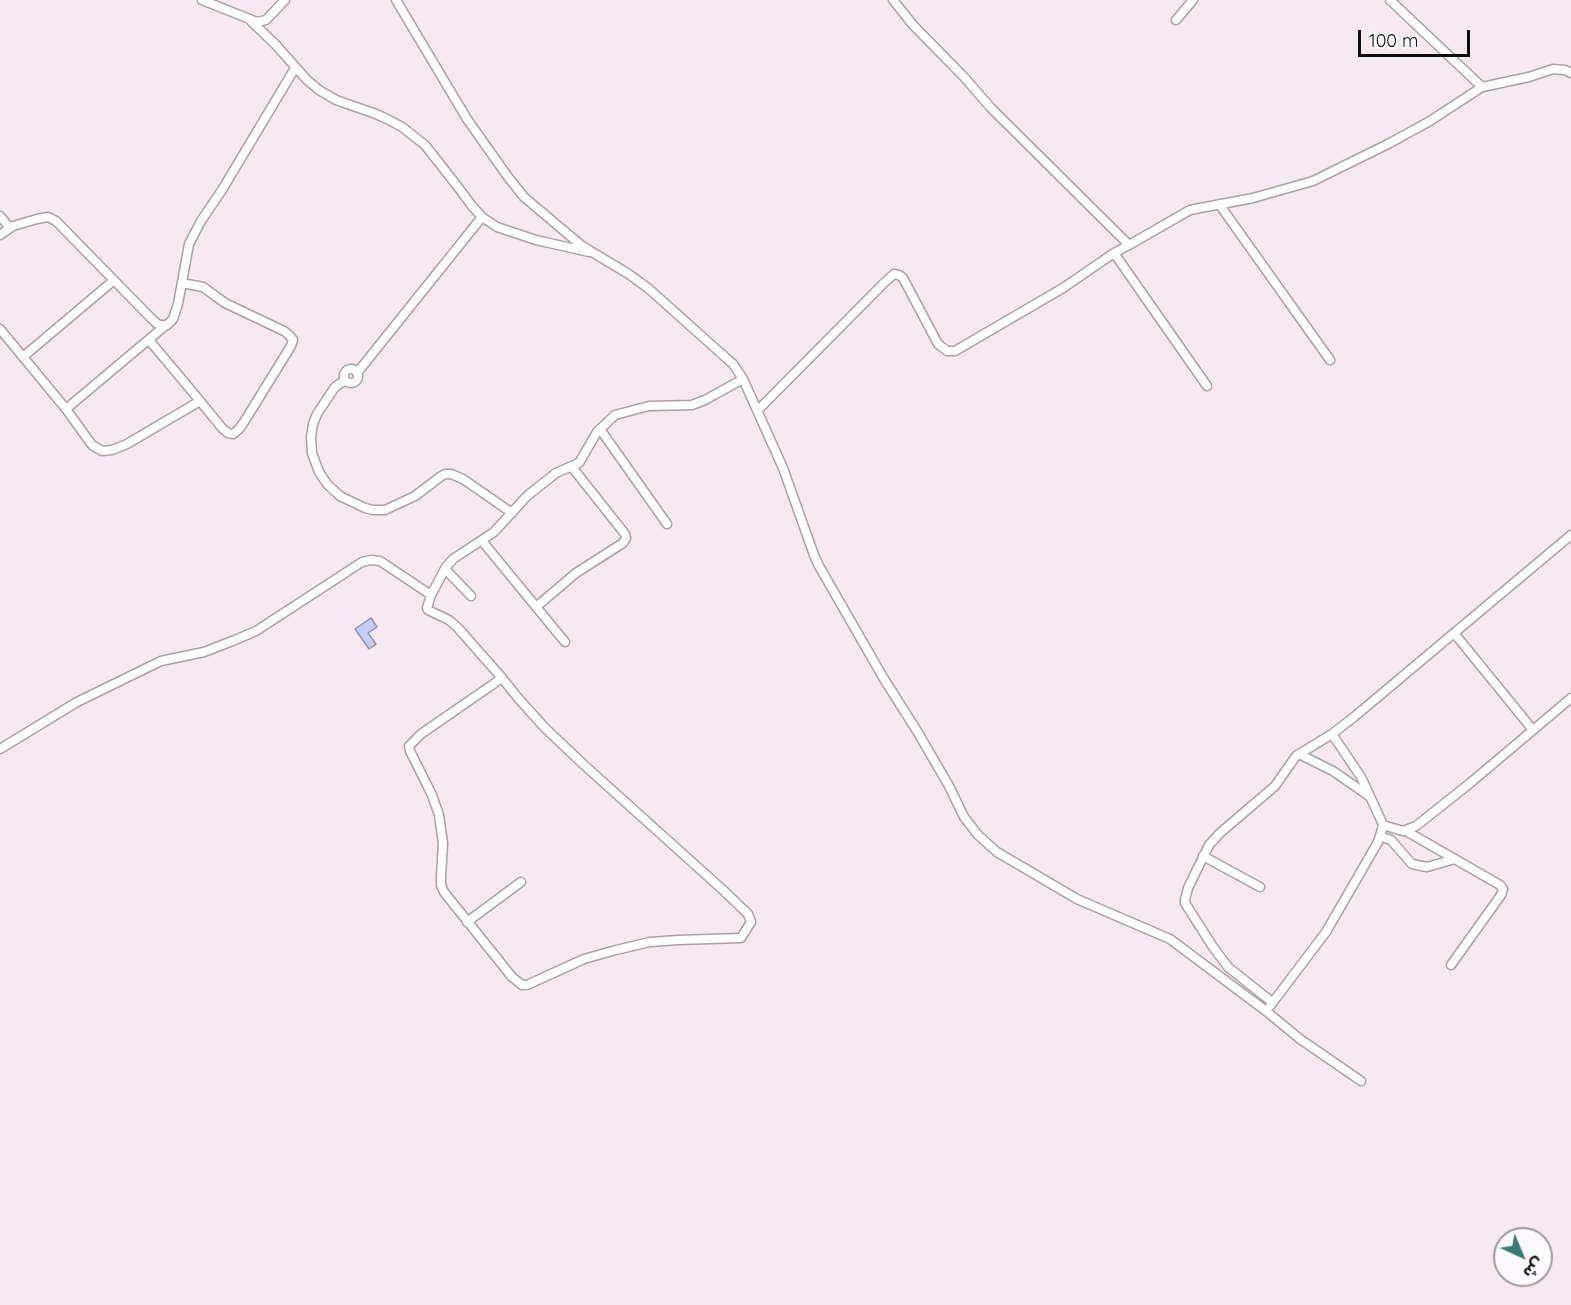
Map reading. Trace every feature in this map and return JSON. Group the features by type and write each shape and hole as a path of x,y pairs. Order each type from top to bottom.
{"street":[{"path":"202,0 257,22 267,20 285,0"},
{"path":"396,0 467,119 508,177 525,196 582,246 648,288 733,364 758,410 783,468 819,566 874,663 938,768 964,817 978,835 997,852 1077,899 1170,939 1300,1039 1362,1082"},
{"path":"893,0 991,108 1129,245"},
{"path":"1176,20 1193,0"},
{"path":"1390,0 1482,87"},
{"path":"251,21 307,80 327,95 402,127 425,145 482,217 505,230 596,254"},
{"path":"66,409 171,322 176,314 187,250 194,233 295,68"},
{"path":"758,410 894,274 903,278 938,344 947,351 955,351 1063,288 1113,253 1190,210 1272,193 1312,181 1388,144 1482,87 1529,77 1553,69 1571,73"},
{"path":"1219,204 1330,360"},
{"path":"0,216 10,228"},
{"path":"0,235 10,228 45,217 56,221 156,323 166,325"},
{"path":"482,217 357,373 347,370 344,374 345,380 335,387 317,414 311,437 312,453 319,472 327,484 340,496 365,508 386,510 415,496 445,474 452,474 463,479 512,513"},
{"path":"1113,253 1207,386"},
{"path":"24,356 113,281"},
{"path":"149,340 225,431 230,434 236,432 276,371 293,340 284,331 225,303 203,287 182,283"},
{"path":"0,329 24,356 92,445 102,451 112,450 176,417 200,401"},
{"path":"502,678 421,734 409,746 439,815 443,843 441,885 447,898 512,977 527,985 585,959 650,942 741,938 751,922 748,914 546,728 502,678 458,628 449,620 427,608 431,595 445,569 460,554 494,532 528,496 556,473 582,460 600,429 615,415 649,406 692,405 743,379"},
{"path":"600,429 667,524"},
{"path":"536,607 576,573 623,543 627,538 572,467"},
{"path":"1272,1002 1228,967 1187,907 1185,896 1209,845 1216,836 1275,786 1294,758 1332,734 1571,535"},
{"path":"482,541 565,642"},
{"path":"0,749 77,702 161,661 204,652 256,630 362,562 380,561 431,595"},
{"path":"445,569 471,596"},
{"path":"1454,633 1533,730"},
{"path":"1406,831 1423,821 1571,698"},
{"path":"1266,1011 1326,932 1380,836 1383,825 1372,798 1352,762 1332,734"},
{"path":"1299,754 1333,771 1372,798"},
{"path":"1383,825 1406,831 1500,885 1503,889 1451,965"},
{"path":"1380,836 1391,840 1413,864 1427,867 1455,859"},
{"path":"1203,856 1260,887"},
{"path":"467,922 520,882"}],"water":[{"path":"371,618 377,627 368,633 376,644 369,649 355,629"}]}
